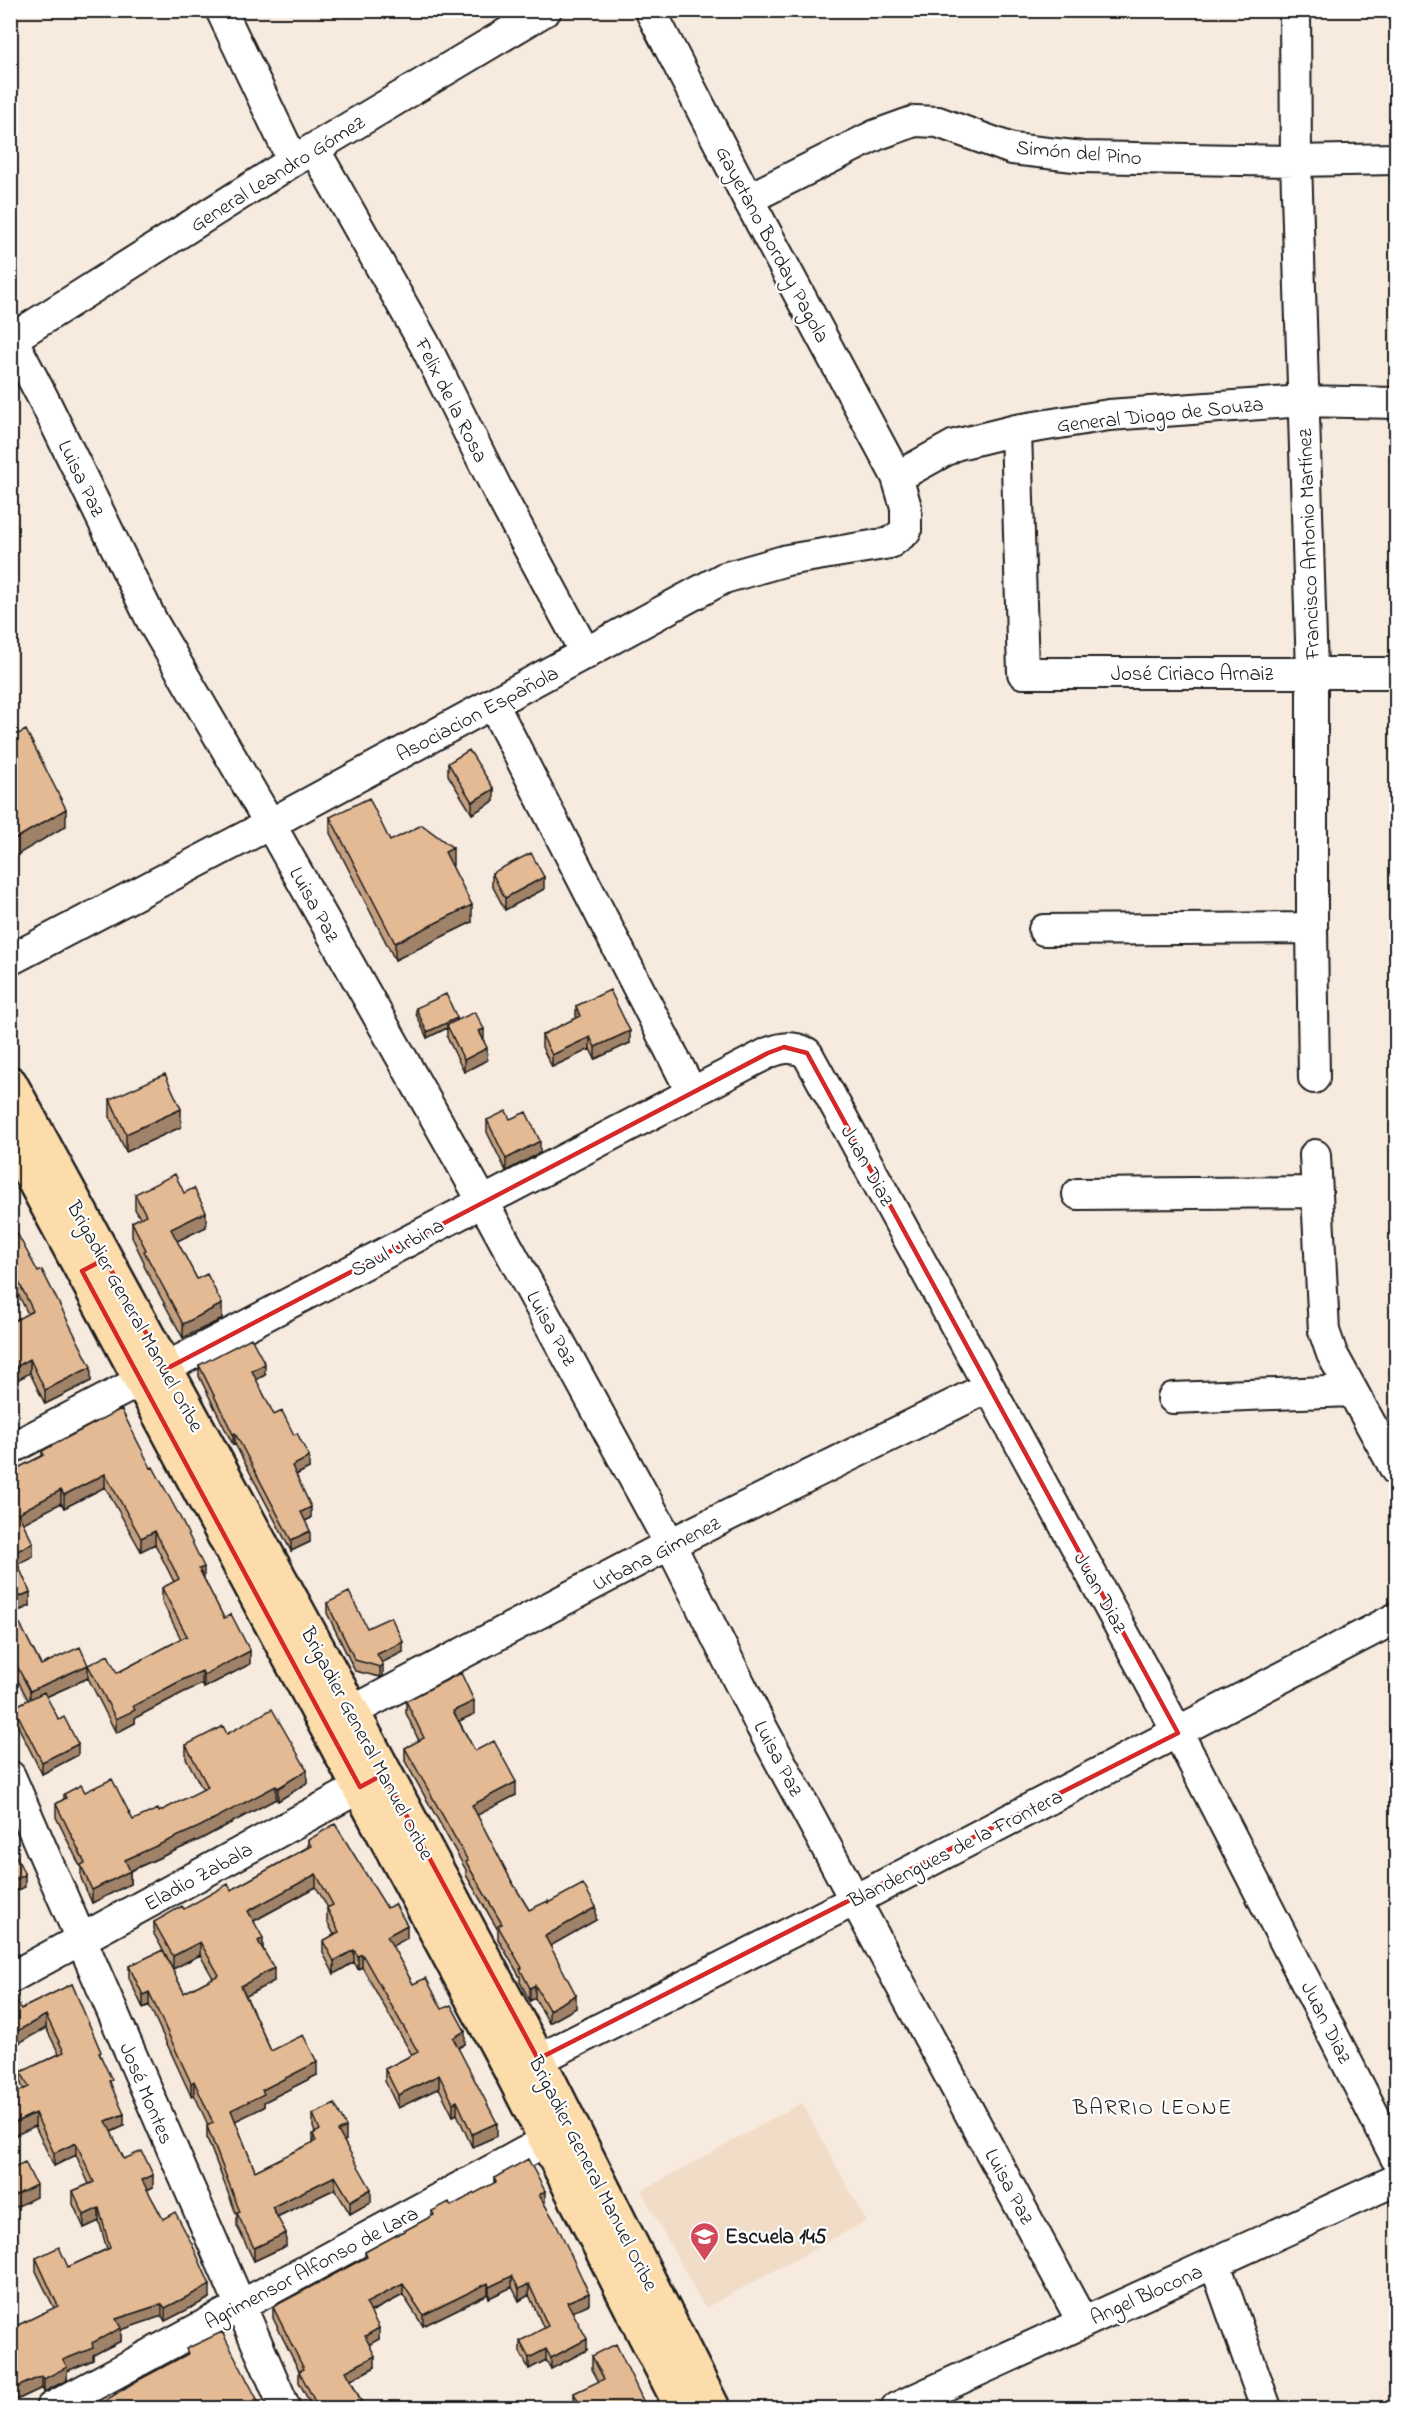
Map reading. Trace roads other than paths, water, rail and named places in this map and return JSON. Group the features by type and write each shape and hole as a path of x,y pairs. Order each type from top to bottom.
{"main road":[{"name":"Brigadier General Manuel Oribe","path":"10,1083 41,1166 525,2066 559,2134 682,2409"},
{"name":"Brigadier General Manuel Oribe","path":"10,1136 41,1166"},
{"name":"Brigadier General Manuel Oribe","path":"559,2134 713,2409"}],"street":[{"name":"Felix de la Rosa","path":"221,10 303,155 424,343 497,489 586,654"},
{"name":"General Leandro Gómez","path":"11,340 303,155 546,10"},
{"name":"Gayetano Borday Pagola","path":"651,10 748,199 897,477"},
{"name":"Francisco Antonio Martínez","path":"1295,10 1296,161 1312,672 1314,1078"},
{"name":"Simón del Pino","path":"748,199 876,135 915,121 938,122 1012,149 1083,157 1296,161 1396,159"},
{"name":"Luisa Paz","path":"11,340 46,404 152,621 270,824 483,1202 670,1544 760,1724 1083,2323"},
{"name":"General Diogo de Souza","path":"897,477 955,445 1016,430 1109,415 1303,401 1396,403"},
{"name":"José Ciriaco Arnaiz","path":"1016,430 1023,674 1396,673"},
{"name":"Asociacion Española","path":"10,960 270,824 724,578 787,560 890,543 906,531 906,507 897,477"},
{"path":"493,704 693,1093"},
{"path":"1044,930 1312,928"},
{"name":"Saul Urbina","path":"10,1449 784,1047"},
{"name":"Juan Diaz","path":"784,1047 796,1048 807,1053 1178,1732 1396,2158"},
{"path":"1315,1155 1323,1331 1332,1354 1396,1470"},
{"path":"1078,1194 1317,1192"},
{"name":"Urbana Gimenez","path":"339,1718 670,1544 989,1387"},
{"path":"1173,1398 1352,1391"},
{"name":"Blandengues de la Frontera","path":"525,2066 855,1900 1396,1618"},
{"name":"José Montes","path":"10,1776 285,2409"},
{"name":"Eladio Zabala","path":"10,1978 372,1780"},
{"name":"Agrimensor Alfonso de Lara","path":"51,2409 239,2305 559,2134"},
{"name":"Angel Blocona","path":"896,2409 1396,2180"},
{"path":"1215,2264 1266,2409"}],"place":[{"name":"Escuela 145","path":"704,2262"}],"district":[{"name":"BARRIO LEONE","path":"1153,2106"}]}
